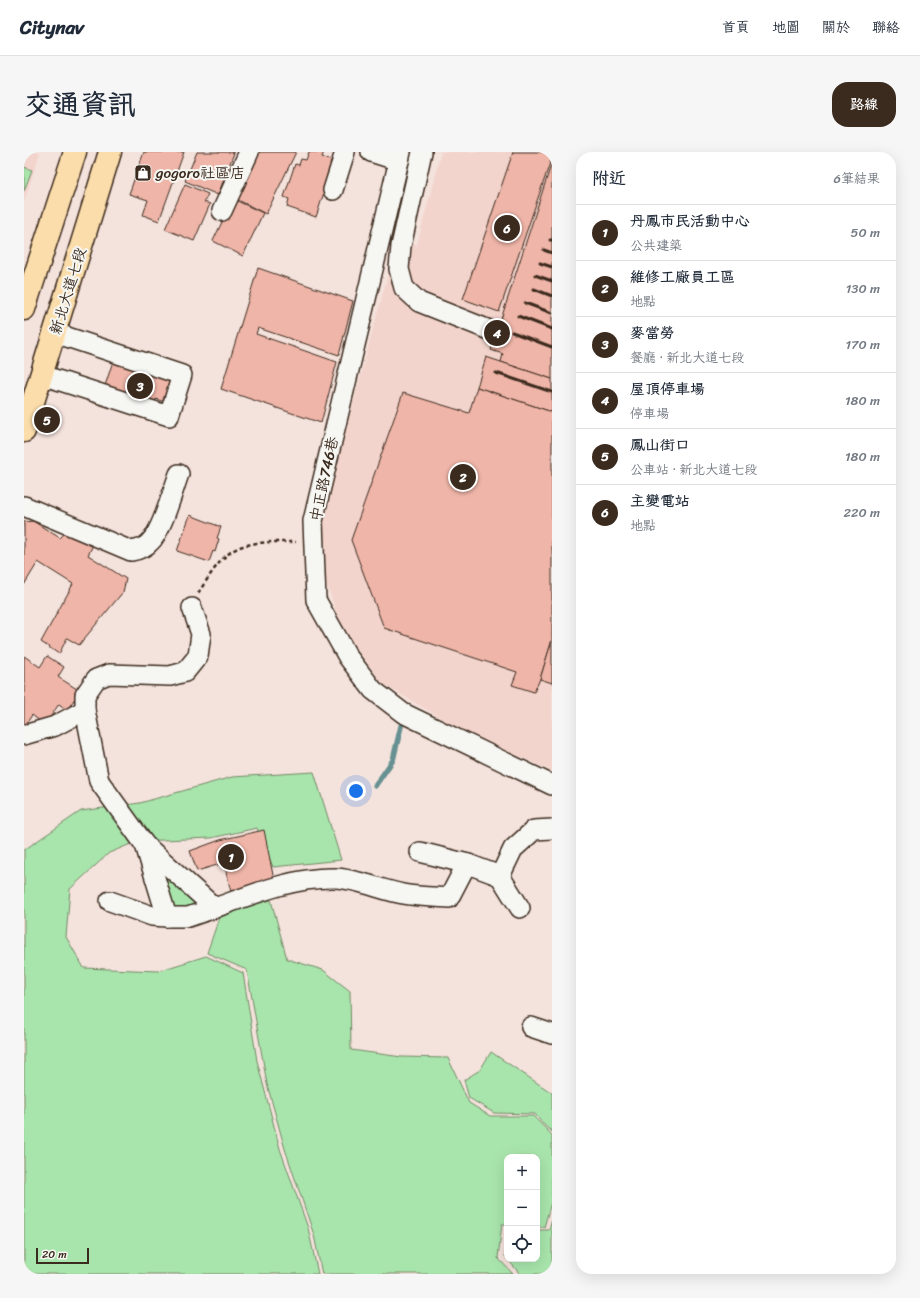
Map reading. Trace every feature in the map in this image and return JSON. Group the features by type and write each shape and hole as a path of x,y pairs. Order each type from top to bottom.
{"main road":[{"path":"24,310 75,152"},
{"name":"新北大道七段","path":"24,431 110,152"}],"lane":[{"path":"222,211 248,152"},
{"path":"333,190 345,152"},
{"path":"371,152 400,156"},
{"path":"422,152 401,246 399,269 404,288 419,302 497,333"},
{"name":"中正路746巷","path":"400,156 313,521 316,600 348,657 373,690 403,713 552,784"},
{"path":"41,379 169,416 182,375 55,333"},
{"path":"41,379 137,416"},
{"path":"24,506 131,551 140,549 150,543 157,534 179,474"},
{"path":"192,608 201,634 198,656 185,672 170,676 109,674 96,679 85,695 85,710 99,781 145,845 215,908"},
{"path":"24,735 55,726 85,710"},
{"path":"500,876 513,848 534,830 552,829"},
{"path":"145,845 167,917"},
{"path":"420,852 468,864 500,876 520,908"},
{"path":"110,901 152,916 188,917 294,882 336,878 404,895 449,898 468,864"},
{"path":"531,1027 552,1034"}],"path":[{"path":"192,608 198,594 213,571 227,555 242,546 261,542 314,542"}],"shaded area":[{"path":"24,152 40,152 24,202"},
{"path":"441,152 552,152 552,771 463,731 383,684 343,632 326,582 323,514 397,241 417,245"}],"green space":[{"path":"24,167 32,170 24,191"},
{"path":"314,772 341,860 273,867 257,828 211,838 138,841 109,853 70,889 66,937 84,968 158,971 206,956 243,973 257,1061 280,1149 308,1228 318,1274 24,1274 24,850 81,811 140,803 232,777"},
{"path":"169,874 198,901 199,909 174,912 163,878"},
{"path":"271,900 287,959 323,970 350,991 351,1050 402,1057 448,1058 469,1103 490,1116 533,1116 552,1135 552,1199 544,1227 540,1227 540,1154 504,1154 504,1224 502,1224 498,1258 513,1274 322,1274 314,1235 285,1149 267,1084 247,970 207,953 220,915"},
{"path":"491,1052 552,1093 552,1132 535,1114 494,1113 469,1098 464,1080 480,1070"},
{"path":"552,1218 552,1274 520,1274 510,1262 540,1262 540,1230 549,1230"}],"building":[{"path":"144,152 184,152 159,221 143,215 148,200 129,194"},
{"path":"197,152 234,153 218,195 185,181"},
{"path":"257,152 296,152 266,214 234,198"},
{"path":"309,152 324,152 322,157 334,162 316,217 287,207 289,199 284,197 295,164 299,165 301,159 306,160"},
{"path":"513,152 552,152 552,157 499,312 463,299"},
{"path":"552,162 552,379 501,362 503,354 491,350"},
{"path":"185,184 208,194 204,202 210,204 194,241 165,229"},
{"path":"233,199 263,213 243,256 213,241"},
{"path":"258,268 353,301 339,355 258,328 256,334 337,362 321,423 221,389"},
{"path":"115,355 178,380 170,404 156,399 153,408 103,392"},
{"path":"486,357 552,379 552,412 477,387"},
{"path":"477,387 552,412 552,640 540,679 534,692 512,685 517,672 384,628 351,540 403,393 469,413"},
{"path":"190,515 221,527 217,538 219,539 215,552 213,551 209,562 177,551"},
{"path":"33,521 60,538 65,533 94,543 88,555 126,579 123,592 79,645 67,638 59,654 41,642 73,584 38,562 24,585 24,522"},
{"path":"552,640 552,683 540,679"},
{"path":"24,656 40,667 47,656 64,667 58,677 80,691 67,710 59,704 45,725 32,715 24,727"},
{"path":"264,830 274,880 231,892 224,863 197,871 190,851 220,840"}],"waterway":[{"path":"375,786 393,760 402,722"}],"railway":[{"path":"544,250 552,253"},
{"path":"540,263 552,267"},
{"path":"535,275 552,281"},
{"path":"534,289 552,296"},
{"path":"525,303 552,313"},
{"path":"518,316 552,329"},
{"path":"512,332 552,347"},
{"path":"496,373 552,392"}],"place":[{"name":"gogoro社區店","path":"143,173"},
{"name":"主變電站","path":"507,228"},
{"name":"屋頂停車場","path":"497,333"},
{"name":"麥當勞","path":"140,386"},
{"name":"鳳山街口","path":"47,420"},
{"name":"維修工廠員工區","path":"463,477"},
{"name":"丹鳳市民活動中心","path":"231,857"}]}
